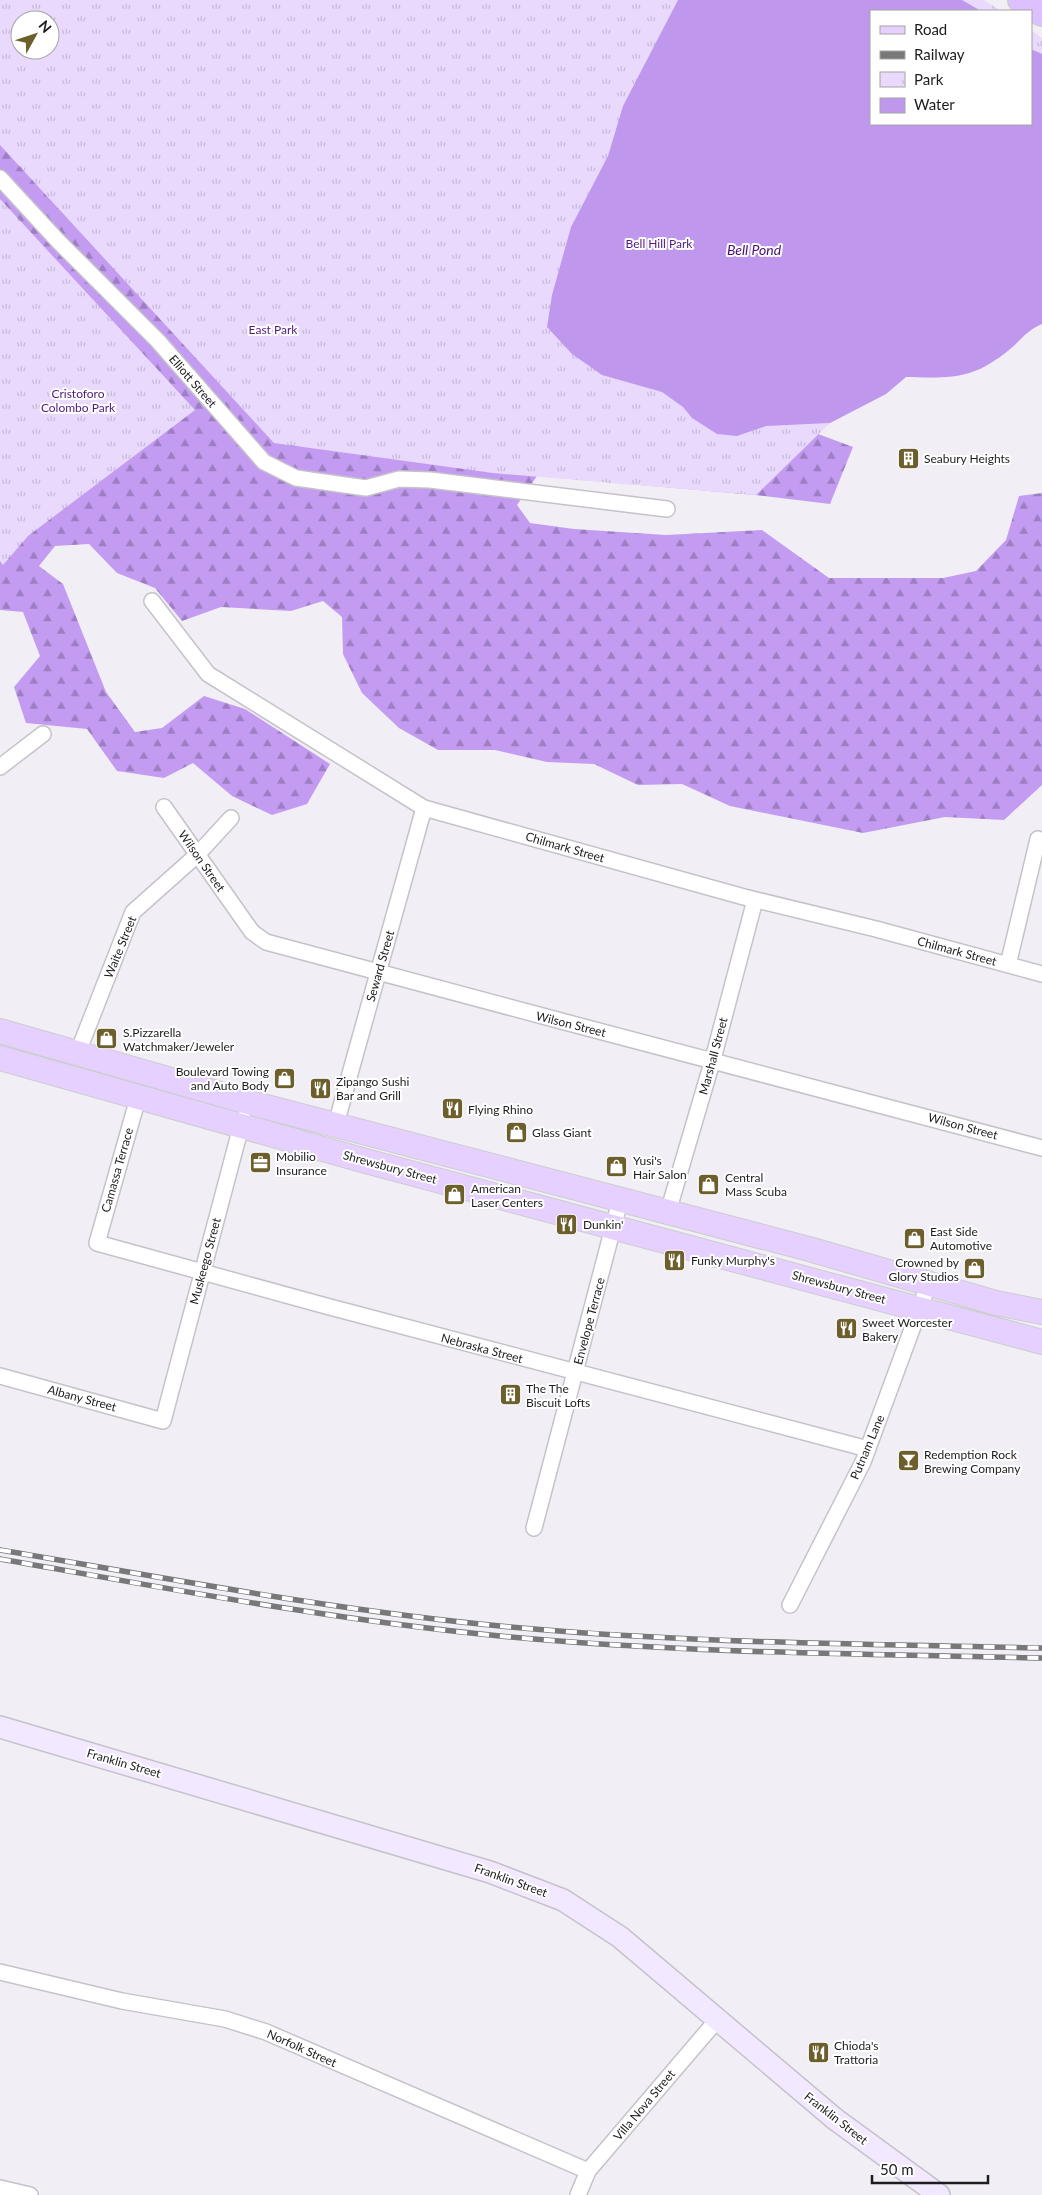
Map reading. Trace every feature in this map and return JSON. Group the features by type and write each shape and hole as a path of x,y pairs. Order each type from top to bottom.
{"highway":[{"path":"1021,0 1042,14"}],"main road":[{"path":"0,1031 248,1102 620,1201 668,1212 996,1303 1042,1312"},
{"name":"Shrewsbury Street","path":"0,1058 138,1098 1042,1342"},
{"name":"Franklin Street","path":"0,1726 490,1872 547,1893 570,1904 620,1937 834,2119 939,2195"}],"street":[{"name":"Elliott Street","path":"0,178 58,241 158,341 264,462 296,478 366,488 400,479 430,480 667,508"},
{"name":"Chilmark Street","path":"152,601 208,674 424,808 755,900 876,929 1042,974"},
{"path":"0,767 43,734"},
{"name":"Wilson Street","path":"164,806 252,932 266,942 378,973 713,1059 1042,1148"},
{"name":"Seward Street","path":"336,1124 424,808"},
{"name":"Waite Street","path":"78,1052 133,912 197,855 231,818"},
{"path":"1008,965 1038,839"},
{"name":"Marshall Street","path":"668,1212 713,1059 755,900"},
{"name":"Camassa Terrace","path":"97,1243 138,1098"},
{"name":"Muskeego Street","path":"163,1421 248,1102"},
{"name":"Envelope Terrace","path":"534,1528 620,1201"},
{"name":"Nebraska Street","path":"97,1243 575,1373 868,1450"},
{"name":"Putnam Lane","path":"790,1605 868,1450 929,1283"},
{"name":"Albany Street","path":"0,1376 163,1421"},
{"name":"Norfolk Street","path":"0,1972 122,2001 225,2020 266,2032 588,2171"},
{"name":"Villa Nova Street","path":"578,2195 588,2171 717,2020"},
{"path":"0,2188 30,2195"}],"green space":[{"name":"East Park","path":"0,0 184,0 794,425 853,447 830,504 755,495 537,476 517,505 530,523 574,529 666,535 762,530 829,578 943,578 976,571 1006,540 1019,496 1042,493 1042,785 1004,820 945,817 863,833 730,806 682,784 638,785 594,764 547,762 495,750 438,750 399,728 362,693 343,654 342,617 323,601 291,611 221,607 182,621 155,588 117,573 89,544 55,546 39,566 63,584 106,692 135,732 162,728 204,696 245,709 330,764 307,804 272,815 232,796 193,763 164,778 117,771 87,729 26,723 14,687 40,656 23,612 0,610"},
{"name":"Bell Hill Park","path":"0,0 984,0 999,10 870,10 870,125 1032,125 1032,31 1042,38 1042,324 1028,332 996,360 972,372 949,377 906,377 886,394 830,423 756,495 493,473 274,443 0,145"},
{"name":"Cristoforo Colombo Park","path":"0,199 195,410 28,536 3,565 0,561"}],"water":[{"name":"Bell Pond","path":"678,0 962,0 979,10 870,10 870,125 1032,125 1032,49 1042,54 1042,324 1028,332 996,360 972,372 949,377 906,377 886,394 830,423 766,426 737,436 717,434 692,418 683,407 662,392 602,375 572,354 547,327 552,295 571,227 608,156 623,106"}],"railway":[{"path":"0,1550 312,1602 500,1626 568,1632 703,1639 1042,1648"},
{"path":"0,1559 312,1612 500,1636 568,1642 703,1649 1042,1658"}],"place":[{"name":"Seabury Heights","path":"908,458"},
{"name":"S.Pizzarella Watchmaker/Jeweler","path":"107,1039"},
{"name":"Boulevard Towing and Auto Body","path":"285,1078"},
{"name":"Zipango Sushi Bar and Grill","path":"320,1088"},
{"name":"Flying Rhino","path":"452,1109"},
{"name":"Glass Giant","path":"516,1132"},
{"name":"Mobilio Insurance","path":"260,1163"},
{"name":"Yusi's Hair Salon","path":"617,1167"},
{"name":"Central Mass Scuba","path":"709,1184"},
{"name":"American Laser Centers","path":"455,1195"},
{"name":"Dunkin'","path":"567,1224"},
{"name":"East Side Automotive","path":"914,1238"},
{"name":"Funky Murphy's","path":"675,1260"},
{"name":"Crowned by Glory Studios","path":"975,1269"},
{"name":"Sweet Worcester Bakery","path":"846,1329"},
{"name":"The The Biscuit Lofts","path":"510,1395"},
{"name":"Redemption Rock Brewing Company","path":"908,1461"},
{"name":"Chioda's Trattoria","path":"818,2052"}]}
